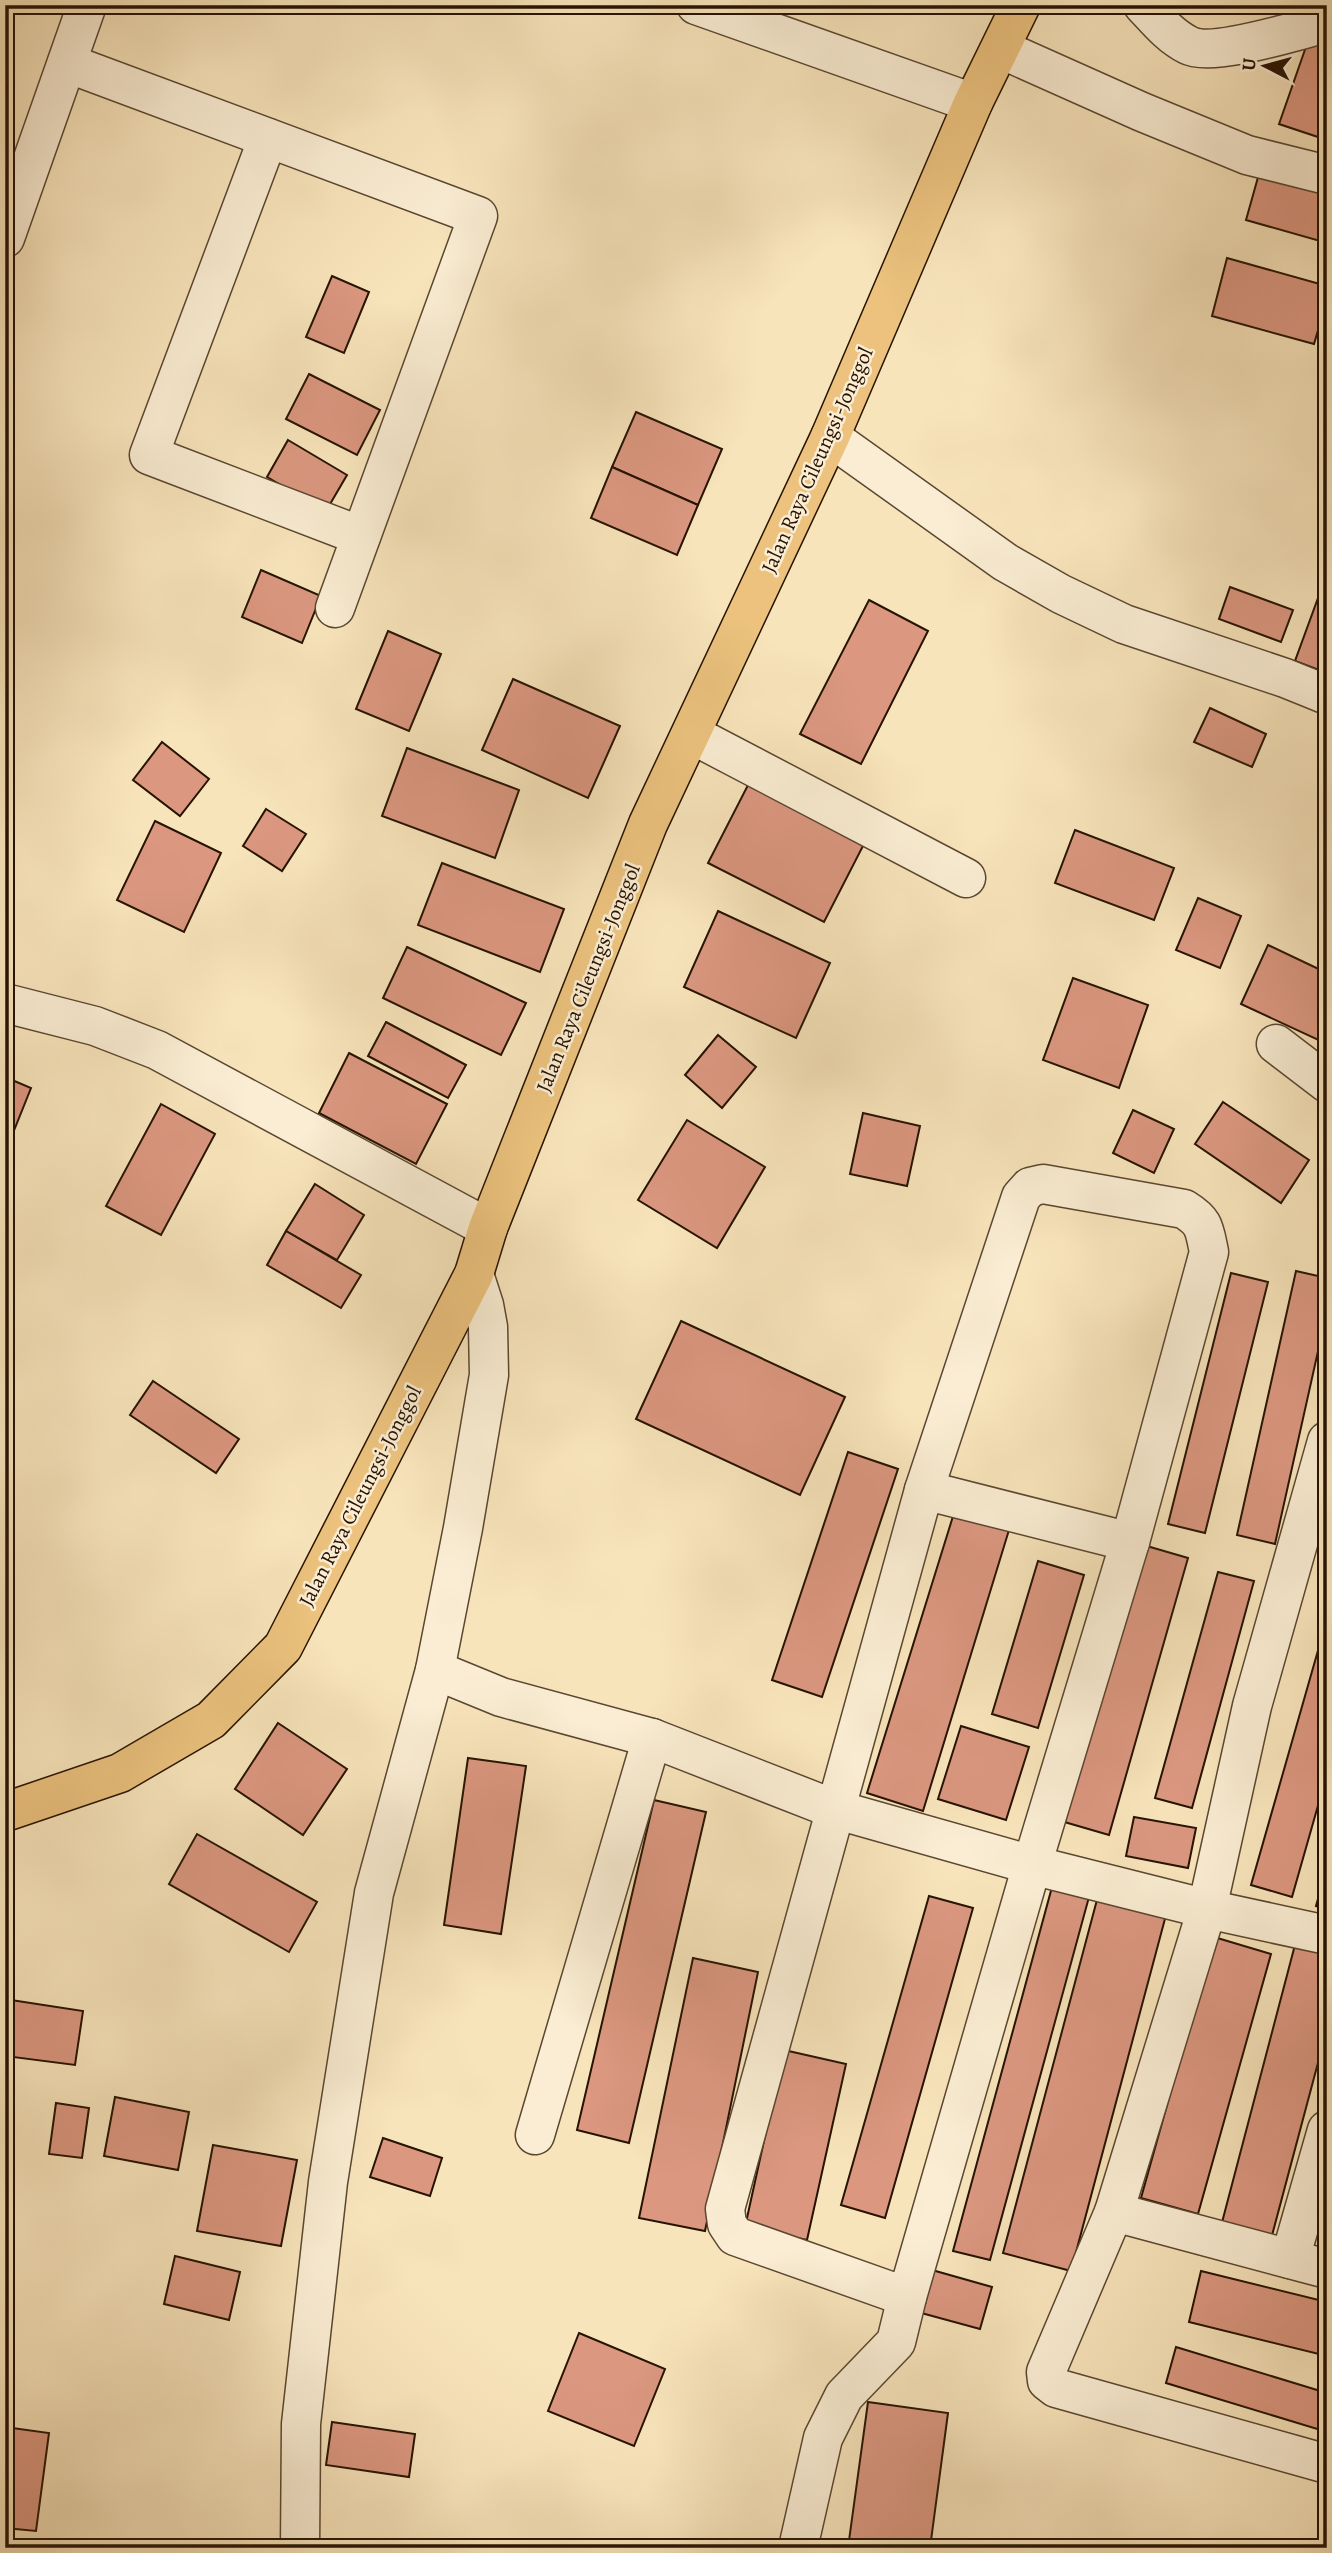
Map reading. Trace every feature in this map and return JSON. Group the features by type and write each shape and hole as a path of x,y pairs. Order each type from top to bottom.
{"main road":[{"name":"Jalan Raya Cileungsi-Jonggol","path":"5,1812 120,1773 211,1720 283,1647 474,1274 488,1228 649,824 830,437 973,103 1021,5"}],"street":[{"path":"5,238 87,5"},
{"path":"696,5 973,103"},
{"path":"1143,5 1171,34 1190,47 1211,51 1327,23"},
{"path":"1001,49 1247,155 1327,174"},
{"path":"66,63 478,216 335,608"},
{"path":"268,138 149,455 361,536"},
{"path":"830,437 1005,562 1061,594 1124,624 1285,678 1327,695"},
{"path":"691,734 966,878"},
{"path":"5,1003 95,1026 157,1050 488,1228"},
{"path":"1276,1044 1327,1083"},
{"path":"798,2548 823,2438 844,2396 896,2342 1032,1865 1130,1542 1209,1252 1199,1219 1184,1209 1043,1184 1031,1187 1021,1197 924,1490 729,2190 725,2209 727,2224 735,2235 907,2297"},
{"path":"300,2548 301,2424 328,2182 374,1893 435,1670 489,1376 488,1327 474,1274"},
{"path":"1327,1441 1252,1706 1207,1909 1114,2212 1046,2372 1047,2381 1056,2388 1327,2463"},
{"path":"924,1490 1130,1542"},
{"path":"435,1670 500,1697 652,1738 834,1809 1032,1865 1207,1909 1327,1935"},
{"path":"535,2135 652,1738"},
{"path":"1290,2259 1327,2130"},
{"path":"1114,2212 1327,2269"}],"building":[{"path":"1308,41 1327,48 1327,140 1279,124"},
{"path":"1262,163 1327,182 1327,243 1246,220"},
{"path":"1227,258 1327,286 1327,300 1314,344 1212,316"},
{"path":"332,276 369,292 344,353 306,337"},
{"path":"309,374 380,410 357,455 286,419"},
{"path":"636,412 722,449 698,505 612,467"},
{"path":"288,440 347,475 326,511 267,477"},
{"path":"612,467 698,505 677,555 591,518"},
{"path":"261,570 321,596 302,643 242,617"},
{"path":"1230,587 1293,610 1281,642 1219,619"},
{"path":"1318,598 1327,602 1327,673 1295,661"},
{"path":"869,600 928,631 861,764 800,734"},
{"path":"388,631 441,654 409,731 356,709"},
{"path":"513,679 620,726 588,798 482,750"},
{"path":"1210,708 1266,734 1252,767 1194,742"},
{"path":"162,742 209,779 180,816 133,780"},
{"path":"407,748 519,790 495,858 382,816"},
{"path":"748,785 864,844 824,922 708,863"},
{"path":"266,809 306,834 282,871 243,846"},
{"path":"155,821 221,853 184,932 117,900"},
{"path":"1075,830 1174,868 1154,920 1055,883"},
{"path":"442,863 564,909 540,972 418,925"},
{"path":"1198,898 1241,916 1220,968 1176,950"},
{"path":"718,911 830,963 796,1038 684,987"},
{"path":"1268,945 1327,973 1327,1044 1241,1004"},
{"path":"407,947 526,1003 501,1055 383,998"},
{"path":"1073,978 1148,1005 1119,1088 1043,1060"},
{"path":"386,1022 466,1065 448,1098 368,1056"},
{"path":"718,1035 756,1067 722,1108 685,1075"},
{"path":"349,1053 447,1104 416,1164 319,1113"},
{"path":"5,1077 31,1088 5,1153"},
{"path":"1223,1102 1309,1160 1281,1203 1195,1144"},
{"path":"161,1104 215,1134 161,1235 106,1206"},
{"path":"1133,1110 1174,1129 1154,1173 1113,1153"},
{"path":"863,1113 920,1126 907,1186 850,1174"},
{"path":"687,1120 765,1167 717,1248 638,1200"},
{"path":"315,1184 364,1215 337,1260 286,1231"},
{"path":"286,1231 361,1275 341,1308 267,1265"},
{"path":"1296,1271 1327,1278 1327,1311 1275,1544 1237,1535"},
{"path":"1231,1273 1268,1282 1205,1533 1168,1524"},
{"path":"681,1321 845,1397 800,1495 636,1419"},
{"path":"153,1381 239,1439 216,1473 130,1415"},
{"path":"848,1452 898,1469 822,1697 772,1680"},
{"path":"954,1513 1009,1530 923,1811 867,1793"},
{"path":"1140,1544 1188,1558 1109,1835 1061,1821"},
{"path":"1038,1561 1084,1575 1038,1728 992,1714"},
{"path":"1218,1572 1254,1581 1192,1808 1155,1798"},
{"path":"1327,1619 1327,1774 1292,1897 1251,1885"},
{"path":"278,1723 347,1769 303,1835 235,1789"},
{"path":"961,1726 1029,1747 1006,1820 938,1799"},
{"path":"468,1758 526,1766 501,1934 444,1925"},
{"path":"654,1800 706,1812 629,2143 577,2130"},
{"path":"1134,1817 1196,1828 1188,1868 1126,1856"},
{"path":"197,1834 317,1902 289,1952 169,1884"},
{"path":"1327,1867 1327,1909 1316,1906"},
{"path":"1052,1887 1089,1897 990,2260 953,2251"},
{"path":"929,1896 973,1908 885,2218 841,2205"},
{"path":"1098,1896 1166,1915 1071,2271 1003,2253"},
{"path":"1214,1937 1271,1954 1198,2214 1141,2198"},
{"path":"1296,1941 1327,1949 1327,2029 1270,2243 1220,2230"},
{"path":"693,1958 758,1972 705,2231 639,2218"},
{"path":"11,2000 83,2011 75,2065 5,2056"},
{"path":"784,2050 846,2064 807,2240 745,2227"},
{"path":"115,2097 189,2112 178,2170 104,2156"},
{"path":"56,2103 89,2108 82,2158 49,2154"},
{"path":"5,2108 12,2109 6,2160 5,2159"},
{"path":"383,2138 442,2158 430,2196 370,2177"},
{"path":"213,2145 297,2160 281,2246 197,2231"},
{"path":"175,2256 240,2272 229,2320 164,2304"},
{"path":"925,2268 992,2287 980,2329 914,2311"},
{"path":"1201,2271 1327,2302 1327,2356 1189,2322"},
{"path":"579,2333 665,2369 634,2446 548,2411"},
{"path":"1176,2347 1327,2393 1327,2432 1166,2383"},
{"path":"868,2402 948,2413 930,2548 848,2548"},
{"path":"332,2422 415,2434 409,2477 326,2465"},
{"path":"5,2427 49,2433 36,2531 5,2528"}]}
